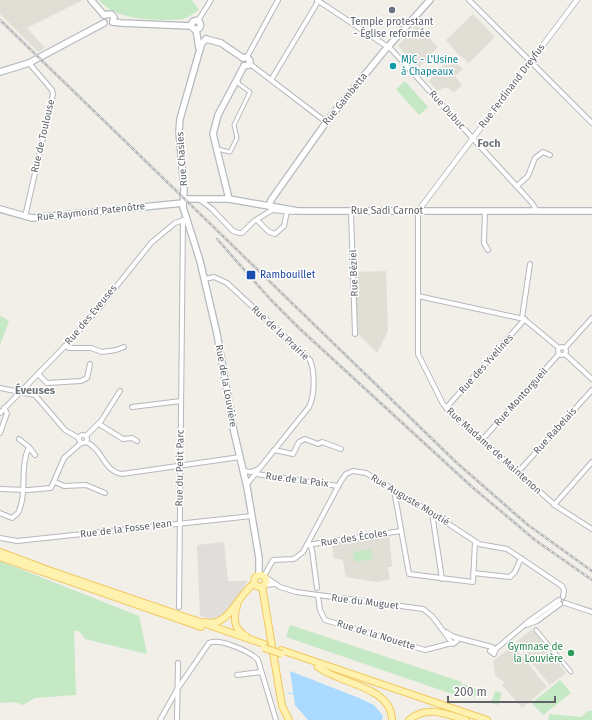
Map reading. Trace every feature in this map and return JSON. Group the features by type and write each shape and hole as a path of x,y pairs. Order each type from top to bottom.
{"main road":[{"path":"91,0 104,15"},
{"name":"Rue Gambetta","path":"271,207 270,200 326,122 388,47 430,0"},
{"path":"104,15 111,14 113,22"},
{"path":"104,15 102,20 104,23"},
{"path":"0,72 29,63 104,23 109,24 113,22 121,24 195,28 200,25 198,20"},
{"path":"195,28 206,39 221,43 245,58 241,62 247,65 237,79 216,120 213,134 216,150 227,184 229,199"},
{"path":"195,28 199,42 198,56"},
{"path":"198,56 202,43 206,39"},
{"name":"Rue Chasles","path":"183,201 184,189 180,125 198,56"},
{"path":"184,189 197,198"},
{"name":"Rue Sadi Carnot","path":"183,201 197,198 229,199 291,211 592,211"},
{"name":"Rue Raymond Patenôtre","path":"0,208 25,217 66,215 183,201"},
{"name":"Rue de la Louvière","path":"183,201 184,222 204,279 216,334 234,432 247,484 263,576"},
{"path":"0,552 254,641 264,646"},
{"path":"0,557 487,720"},
{"path":"192,619 216,623 228,615 241,597 255,583 255,578 263,576 266,580 263,586 282,706 289,720"},
{"path":"255,583 257,586 263,586"},
{"path":"241,597 235,613 236,624 242,633 254,641"},
{"path":"281,652 318,667 476,720"},
{"path":"318,667 380,697 390,708 392,720"},
{"path":"409,720 416,714 431,711 466,720"}],"street":[{"path":"198,20 211,0"},
{"path":"245,58 278,0"},
{"path":"271,80 318,0"},
{"name":"Rue Dubuc","path":"318,0 388,47 473,137 532,203 536,211"},
{"path":"469,0 592,122"},
{"name":"Rue Ferdinand Dreyfus","path":"418,211 577,0"},
{"name":"Rue de Toulouse","path":"25,217 53,94 52,90 29,63"},
{"path":"247,65 271,80 326,122"},
{"path":"216,150 230,152 237,138 234,125 250,92 239,84 237,79"},
{"path":"517,186 528,176 535,158 543,152 550,155"},
{"path":"197,198 212,209 236,233 242,233 271,207 280,211 291,211"},
{"path":"212,209 212,204 219,199"},
{"path":"260,205 267,212"},
{"path":"280,211 285,221"},
{"path":"257,220 269,232 275,234 291,211"},
{"name":"Rue Madame de Maintenon","path":"418,211 418,354 446,408 554,505 592,529"},
{"path":"484,211 484,243 488,250"},
{"name":"Rue Béziel","path":"351,212 355,334"},
{"name":"Rue des Eveuses","path":"0,413 66,346 100,307 150,242 175,223 184,222"},
{"name":"Rue du Petit Parc","path":"179,607 184,222"},
{"path":"524,319 530,264"},
{"name":"Rue de la Prairie","path":"204,279 214,277 227,283 310,360 313,367 312,402 247,484"},
{"path":"418,296 524,319 559,348 565,348"},
{"path":"565,354 565,348 592,318"},
{"name":"Rue des Yvelines","path":"446,408 524,319"},
{"path":"66,346 69,348 91,348 102,352 124,347"},
{"path":"559,348 559,354 565,354 592,379"},
{"name":"Rue Montorgueil","path":"482,440 559,354"},
{"path":"38,374 47,383 81,380 87,378 90,364"},
{"path":"0,388 35,396 65,430 80,441 86,442 94,447 108,468 120,474 240,457"},
{"name":"Rue Rabelais","path":"518,472 592,390"},
{"path":"0,489 49,490 55,482 64,459 80,441 82,435 86,436 99,424 120,391"},
{"path":"132,407 181,401"},
{"path":"0,433 7,413 4,408"},
{"path":"99,424 123,439 132,438 137,441"},
{"path":"86,436 86,442"},
{"path":"19,439 35,454"},
{"path":"274,450 293,454 299,442 305,439 318,444 322,442 341,449"},
{"path":"0,513 12,518 18,513 23,490 24,458 29,447"},
{"path":"554,505 592,462"},
{"path":"244,471 251,472 258,469"},
{"name":"Rue Auguste Moutié","path":"263,576 273,560 295,558 309,545 344,476 356,471 366,473 432,513 475,542 482,545 507,549 562,586 564,590 563,597 566,599 561,602"},
{"name":"Rue de la Paix","path":"256,474 338,486"},
{"path":"55,482 64,486 86,485 105,493"},
{"path":"394,490 409,574 473,582 475,542"},
{"path":"432,513 442,579"},
{"name":"Rue de la Fosse Jean","path":"0,538 17,541 111,532 180,522 252,516"},
{"name":"Rue des Écoles","path":"309,545 401,531"},
{"path":"309,545 312,550 317,588"},
{"path":"473,573 510,577 516,572 521,558"},
{"name":"Rue du Muguet","path":"263,576 276,584 296,592 423,609 432,616 454,640"},
{"name":"Rue du Muguet","path":"263,586 276,584"},
{"name":"Rue de la Nouette","path":"318,596 320,610 325,620 425,650 454,640"},
{"path":"454,640 463,639 493,649 526,625 534,623 561,602 592,612"},
{"path":"536,630 571,672"},
{"path":"160,720 178,688 208,643 217,641 250,653 258,660 276,720"},
{"path":"177,720 178,663"},
{"path":"237,675 261,672"}],"shaded area":[{"path":"0,0 83,0 27,28 45,48 38,52 0,14"},
{"path":"473,14 495,37 469,63 456,52 446,40"},
{"path":"416,25 438,47 418,68 398,46"},
{"path":"450,58 463,69 455,76 462,85 454,92 446,87 437,91 429,81"},
{"path":"386,271 388,331 377,353 355,331 354,272"},
{"path":"389,535 392,567 388,567 390,579 378,582 346,577 343,560 334,558 332,544"},
{"path":"224,542 228,581 248,581 225,614 219,618 210,619 200,616 197,545"},
{"path":"532,629 566,673 550,685 515,643"},
{"path":"513,645 547,687 522,708 502,685 505,683 495,675 493,661"}],"green space":[{"path":"99,0 192,0 199,10 189,17 182,19 150,20 126,16 115,12 106,7"},
{"path":"405,81 428,107 419,115 396,89"},
{"path":"1,316 9,321 0,345 0,317"},
{"path":"371,549 373,559 355,562 353,552"},
{"path":"0,561 139,616 147,654 85,639 79,631 74,631 76,695 35,698 23,705 15,702 0,703"},
{"path":"290,625 462,682 458,696 286,637"},
{"path":"560,680 571,693 543,715 532,703"},
{"path":"463,684 477,689 475,697 460,693"},
{"path":"495,691 502,693 498,705 491,703"},
{"path":"588,711 592,711 592,720 548,720 550,714 581,717"}],"water":[{"path":"290,671 374,705 383,716 382,720 308,720 295,705"}],"waterway":[{"path":"288,693 295,694"}],"railway":[{"path":"0,20 457,463 528,525 592,571"},
{"path":"217,239 271,300 300,329 471,486 535,540 592,580"}],"place":[{"name":"Temple protestant - Église reformée","path":"392,10"},
{"name":"MJC - L'Usine à Chapeaux","path":"393,66"},
{"name":"Rambouillet","path":"251,275"},
{"name":"Gymnase de la Louvière","path":"571,653"}],"district":[{"name":"Foch","path":"489,143"},
{"name":"Éveuses","path":"35,390"}]}
